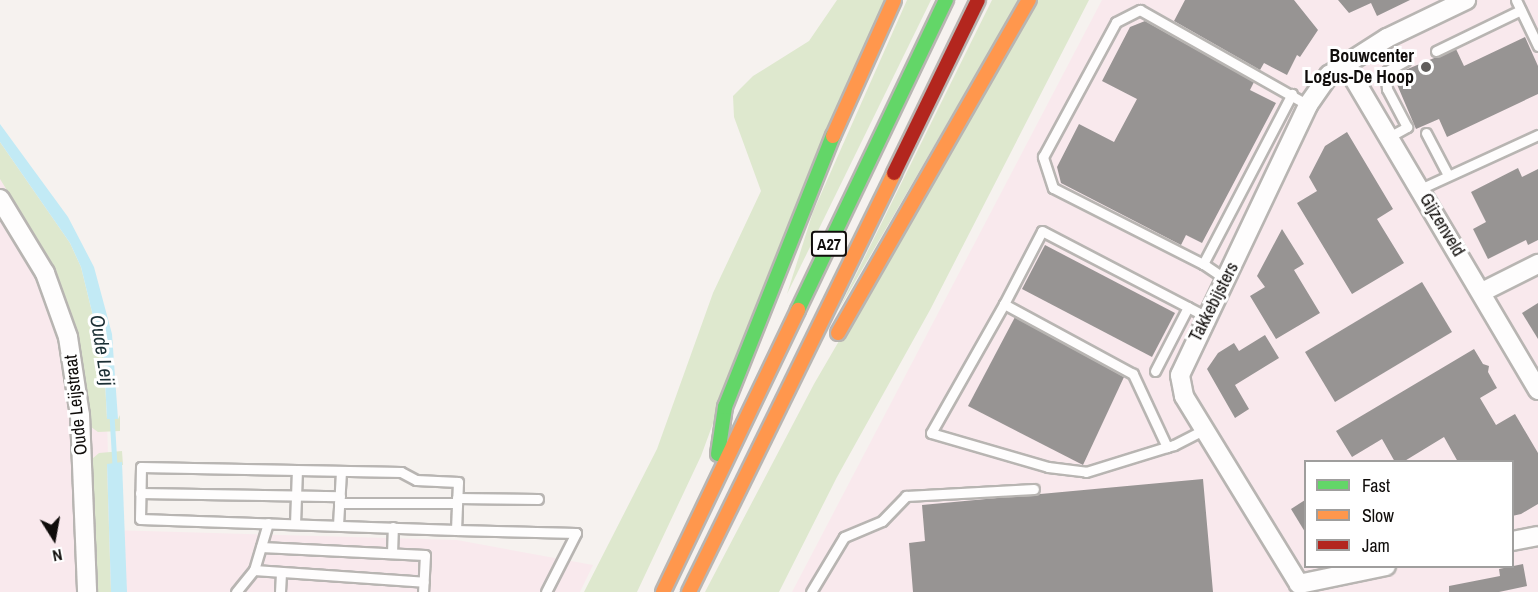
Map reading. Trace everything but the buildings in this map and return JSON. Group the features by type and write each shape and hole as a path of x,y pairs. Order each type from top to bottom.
{"highway":[{"name":"A27","path":"713,488 725,407 849,97 894,0"},
{"name":"A27","path":"663,592 946,0"},
{"name":"A27","path":"690,592 978,0"},
{"name":"A27","path":"768,430 827,348 1029,0"}],"street":[{"name":"Takkebijsters","path":"1382,568 1297,588 1184,396 1180,375 1308,105 1344,62 1466,0"},
{"name":"Gijzenveld","path":"1344,62 1538,390"},
{"name":"Oude Leijstraat","path":"0,199 45,273 68,338 80,415 87,592"},
{"path":"1482,292 1538,264"},
{"path":"1514,541 1538,536"}],"lane":[{"path":"1516,0 1538,46"},
{"path":"1227,280 1203,264 1053,188 1042,157 1116,22 1140,10 1308,105"},
{"path":"1436,51 1521,10"},
{"path":"1389,137 1407,127 1387,89 1386,78 1387,71 1404,61"},
{"path":"1203,264 1292,94"},
{"path":"1426,133 1448,175"},
{"path":"1420,189 1448,175 1466,171 1538,135"},
{"path":"1205,429 1167,447 1086,472 1048,467 931,433 1004,304 1042,231 1207,317"},
{"path":"1004,304 1133,374 1167,447"},
{"path":"1155,371 1188,307"},
{"path":"456,530 458,482 416,480 401,472 141,467 140,519 456,530 576,533 546,592"},
{"path":"295,524 297,470"},
{"path":"338,525 341,471"},
{"path":"811,592 844,537 882,521 906,496 1034,489"},
{"path":"140,493 296,495 339,499 457,501 538,499"},
{"path":"236,592 254,570 268,523"},
{"path":"392,553 393,527"},
{"path":"261,547 425,555 423,592"},
{"path":"254,570 424,582"},
{"path":"280,592 281,572"}],"shaded area":[{"path":"1102,0 1538,0 1538,592 792,592"},
{"path":"0,142 70,243 107,419 110,530 457,540 593,565 580,592 0,592"}],"green space":[{"path":"837,0 888,0 732,372 701,456 637,592 584,592 657,449 713,293 761,191 734,117 733,96 753,76 809,41"},
{"path":"907,0 931,0 787,294 813,212"},
{"path":"992,0 1019,0 838,311"},
{"path":"1037,0 1089,0 930,310 837,477 779,592 705,592 814,384"},
{"path":"0,142 70,243 81,267 104,361 107,419 118,419 120,415 120,431 98,432 91,427 84,373 72,321 44,250 0,179"},
{"path":"122,451 123,465 107,464 111,592 95,592 92,459 99,453"}],"water":[{"path":"0,124 68,217 94,267 112,334 118,419 107,419 104,361 81,267 70,243 0,142"},
{"path":"122,462 127,592 111,592 107,464"}],"waterway":[{"name":"Oude Leij","path":"112,415 115,466"}],"traffic: fast":[{"path":"798,310 946,0"},
{"path":"718,454 725,407 833,136"}],"traffic: slow":[{"path":"833,136 894,0"},
{"path":"838,333 1029,0"},
{"path":"689,592 894,173"},
{"path":"663,592 798,310"}],"traffic: jam":[{"path":"894,173 978,0"}],"place":[{"name":"Bouwcenter Logus-De Hoop","path":"1426,67"}]}
